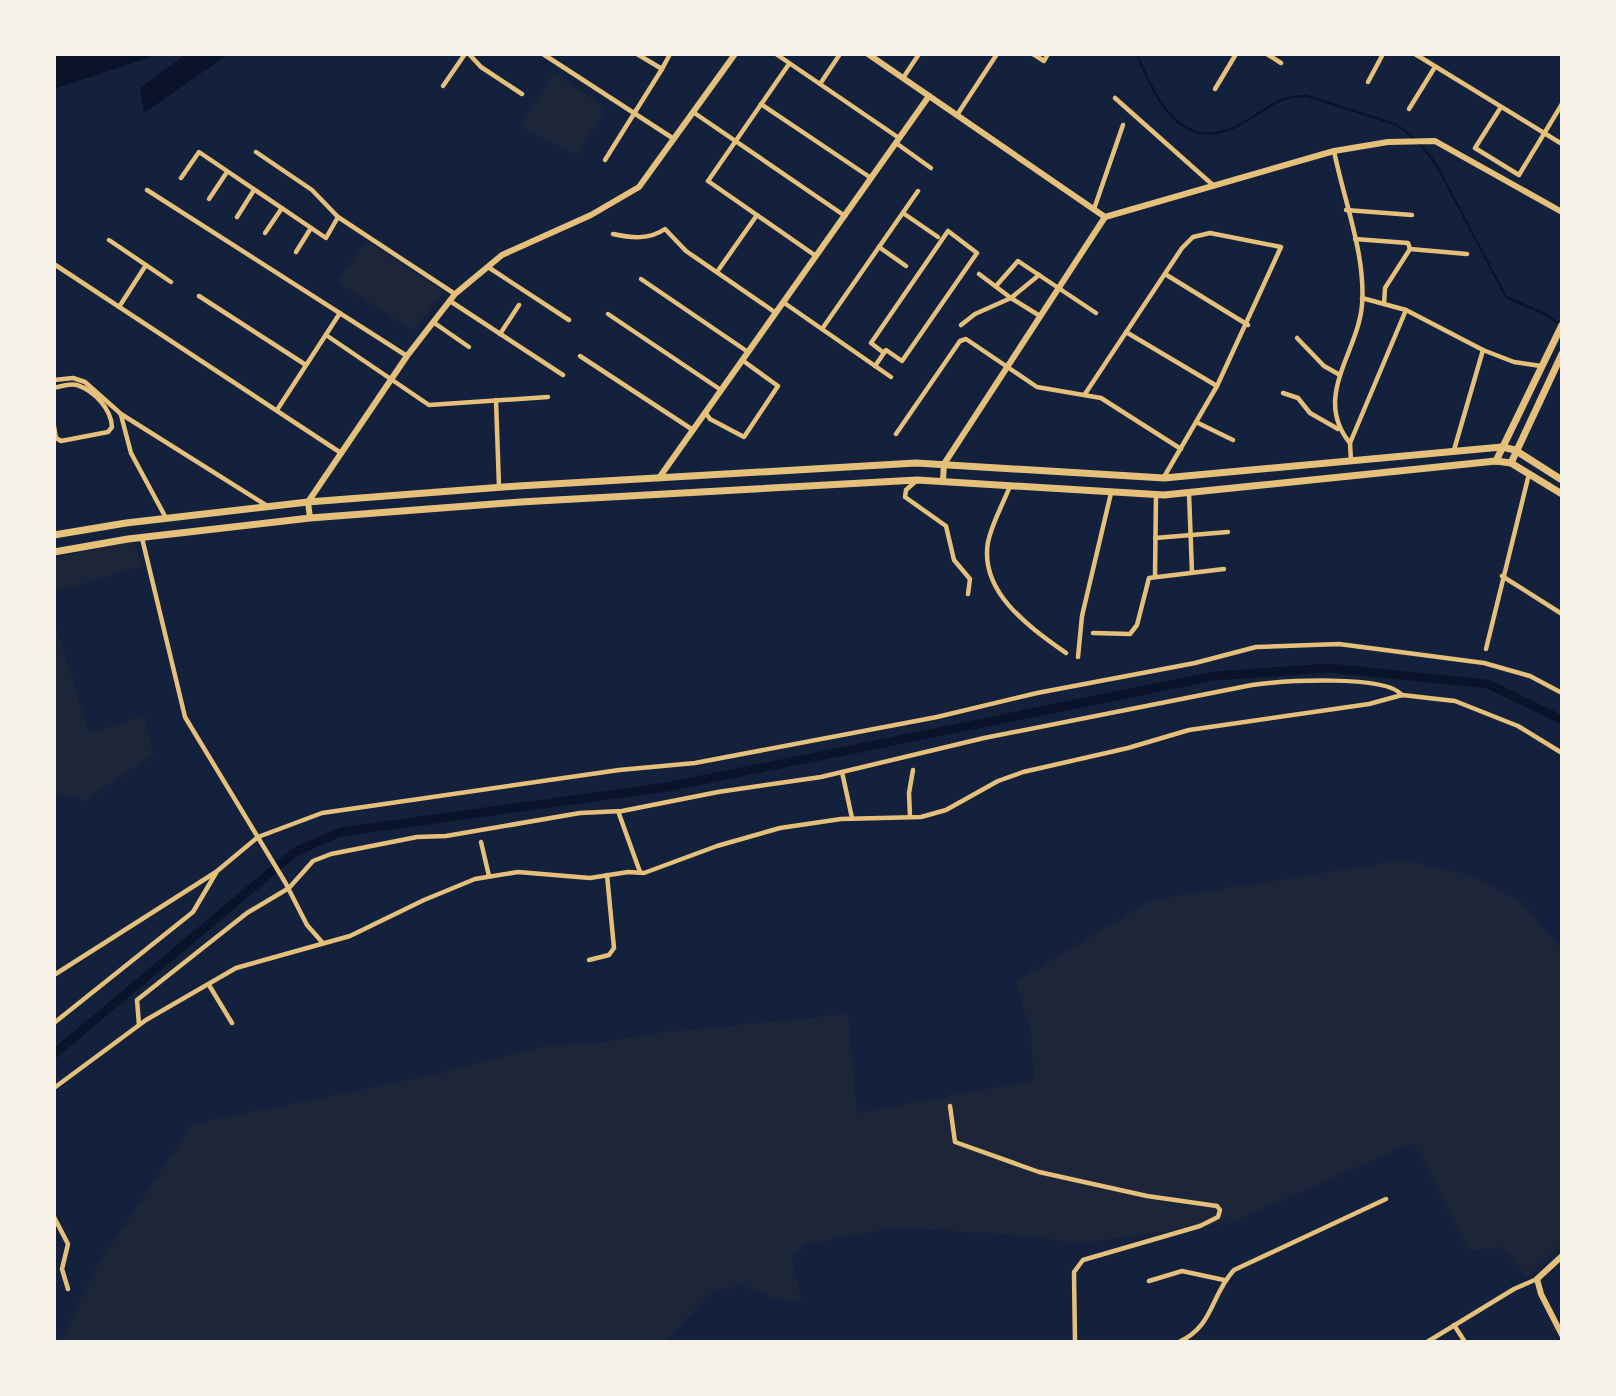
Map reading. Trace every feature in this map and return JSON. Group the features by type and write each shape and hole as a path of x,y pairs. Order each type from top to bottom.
{"main road":[{"path":"1496,461 1562,324"},
{"path":"1510,463 1562,354"},
{"path":"54,535 308,502 659,478 944,464 1164,478 1502,447 1515,450 1562,480"},
{"path":"54,552 142,538 310,518 520,502 917,480 1156,495 1496,461 1510,463 1562,494"},
{"path":"1336,462 1339,477"}],"street":[{"path":"443,86 467,54 481,67 522,94"},
{"path":"543,54 674,139"},
{"path":"637,54 662,69"},
{"path":"605,160 670,54"},
{"path":"310,518 308,502 407,356 455,294 502,255 591,215 639,187 735,54"},
{"path":"776,54 898,141 931,168"},
{"path":"820,84 840,54"},
{"path":"867,54 1105,218"},
{"path":"903,78 919,54"},
{"path":"957,115 997,54"},
{"path":"1033,54 1044,61 1048,54"},
{"path":"1215,89 1236,54"},
{"path":"1267,54 1281,63"},
{"path":"1368,82 1383,54"},
{"path":"1415,54 1562,144"},
{"path":"789,64 708,181 816,256"},
{"path":"1409,109 1435,67"},
{"path":"659,478 929,96"},
{"path":"1115,98 1215,186"},
{"path":"761,104 871,178"},
{"path":"1501,107 1475,148 1519,176 1562,104"},
{"path":"693,112 845,216"},
{"path":"1093,209 1122,125"},
{"path":"943,480 944,464 1105,218 1334,151 1388,142 1435,141 1562,212"},
{"path":"1334,151 1346,210 1362,265 1362,298 1335,391 1339,429"},
{"path":"181,178 198,152 326,238 338,217"},
{"path":"256,152 312,190 338,217 455,294"},
{"path":"209,199 227,172"},
{"path":"148,190 407,356"},
{"path":"237,217 254,190"},
{"path":"822,329 918,191"},
{"path":"265,233 282,208"},
{"path":"1346,210 1412,215"},
{"path":"903,213 939,237"},
{"path":"717,272 757,215"},
{"path":"296,252 311,228"},
{"path":"613,234 633,238 650,236 665,229 686,251 776,313"},
{"path":"875,366 884,353 886,350 902,361 977,253 948,231 870,343 884,353"},
{"path":"1085,394 1193,237 1210,233 1281,247 1248,326 1164,478"},
{"path":"1355,239 1396,240 1408,243 1410,249"},
{"path":"109,240 172,282"},
{"path":"879,247 906,266"},
{"path":"1410,249 1467,254"},
{"path":"1384,304 1385,288 1410,249"},
{"path":"996,286 1018,261 1096,313"},
{"path":"54,264 341,453"},
{"path":"120,307 146,265"},
{"path":"487,267 569,320"},
{"path":"979,274 1040,316"},
{"path":"1165,274 1248,326"},
{"path":"961,325 1011,298 1039,275"},
{"path":"641,279 748,352"},
{"path":"199,296 306,366"},
{"path":"1362,298 1406,310 1483,350 1514,362 1541,366"},
{"path":"450,301 563,375"},
{"path":"783,302 891,377"},
{"path":"500,334 519,305"},
{"path":"1351,461 1350,443 1406,310"},
{"path":"276,410 340,313"},
{"path":"608,314 721,390"},
{"path":"433,322 469,347"},
{"path":"1126,332 1217,386"},
{"path":"326,335 429,405 548,397"},
{"path":"1297,338 1324,366 1340,376"},
{"path":"896,434 963,339 1037,387 1101,398 1181,449"},
{"path":"1454,451 1483,350"},
{"path":"580,356 693,430"},
{"path":"705,412 710,419 744,437 778,386 742,360"},
{"path":"54,380 73,378 85,382 121,414 269,507"},
{"path":"54,388 72,384 82,387 108,408 112,427 108,432 61,441 56,438 54,426"},
{"path":"1283,393 1298,398 1310,413 1339,429 1350,443"},
{"path":"496,400 499,488"},
{"path":"121,414 131,453 166,519"},
{"path":"1196,422 1233,440"},
{"path":"1486,649 1529,473"},
{"path":"917,480 906,490 905,497 946,526 954,560 970,579 968,594"},
{"path":"1010,485 988,546 993,577 1016,614 1066,653"},
{"path":"1189,492 1192,572"},
{"path":"1078,657 1082,616 1111,493"},
{"path":"1155,576 1156,495"},
{"path":"1155,538 1228,532"},
{"path":"142,538 185,717 289,888 307,925 321,942"},
{"path":"1093,633 1130,634 1136,625 1146,582 1155,576 1224,569"},
{"path":"1502,576 1562,614"},
{"path":"54,975 216,873 258,837 322,813 594,773 695,763 937,717 1037,693 1195,663 1256,647 1339,644 1484,663 1530,676 1562,694"},
{"path":"139,1026 137,1000 247,912 289,888 313,861 354,849 580,813 618,811 842,772 984,738 1262,683 1281,681 1386,684 1402,695"},
{"path":"54,1088 139,1026 236,968 350,936 448,889 489,876 518,872 590,878 640,872 682,861 744,837 852,818 910,817 946,810 998,781 1023,772 1140,745 1189,730 1370,704 1402,695 1455,701 1518,726 1562,753"},
{"path":"910,817 909,793 913,770"},
{"path":"842,772 852,818"},
{"path":"618,811 640,872"},
{"path":"481,842 489,876"},
{"path":"54,1023 193,912 216,873"},
{"path":"589,960 609,955 614,948 607,875"},
{"path":"209,985 232,1023"},
{"path":"950,1106 955,1142 1039,1172 1147,1196 1217,1206 1220,1210 1218,1217 1200,1226 1083,1260 1074,1272 1075,1342"},
{"path":"1179,1342 1195,1335 1202,1327 1224,1280 1234,1270 1386,1199"},
{"path":"54,1217 68,1244 62,1269 68,1289"},
{"path":"54,1229 58,1224"},
{"path":"1427,1342 1514,1289 1537,1279 1562,1256"},
{"path":"1149,1281 1182,1271 1224,1280"},
{"path":"1537,1279 1541,1294 1562,1335"},
{"path":"1454,1325 1465,1342"},
{"path":"1195,1335 1199,1342"}],"shaded area":[{"path":"54,54 161,54 54,89"},
{"path":"186,54 229,54 144,113 140,88"},
{"path":"554,73 606,108 577,155 523,128 525,119"},
{"path":"366,241 444,292 413,331 337,282"},
{"path":"133,542 143,566 54,592 54,558"},
{"path":"54,620 89,733 144,715 153,755 84,801 54,792"},
{"path":"1403,860 1470,875 1519,901 1562,949 1562,1242 1527,1277 1502,1247 1469,1251 1414,1143 1230,1223 1080,1243 1003,1234 895,1228 807,1244 791,1256 802,1304 770,1297 743,1285 712,1292 665,1342 60,1342 99,1262 193,1124 441,1073 549,1045 603,1042 649,1034 848,1014 857,1113 1034,1080 1031,1034 1016,981 1152,900"}],"waterway":[{"path":"1137,54 1151,85 1170,115 1197,132 1214,133 1233,128 1285,99 1307,96 1395,124 1419,143 1437,166 1506,297 1547,315 1559,324"},
{"path":"54,1054 295,852 340,832 667,787 1214,676 1329,668 1488,684 1562,720"}]}
